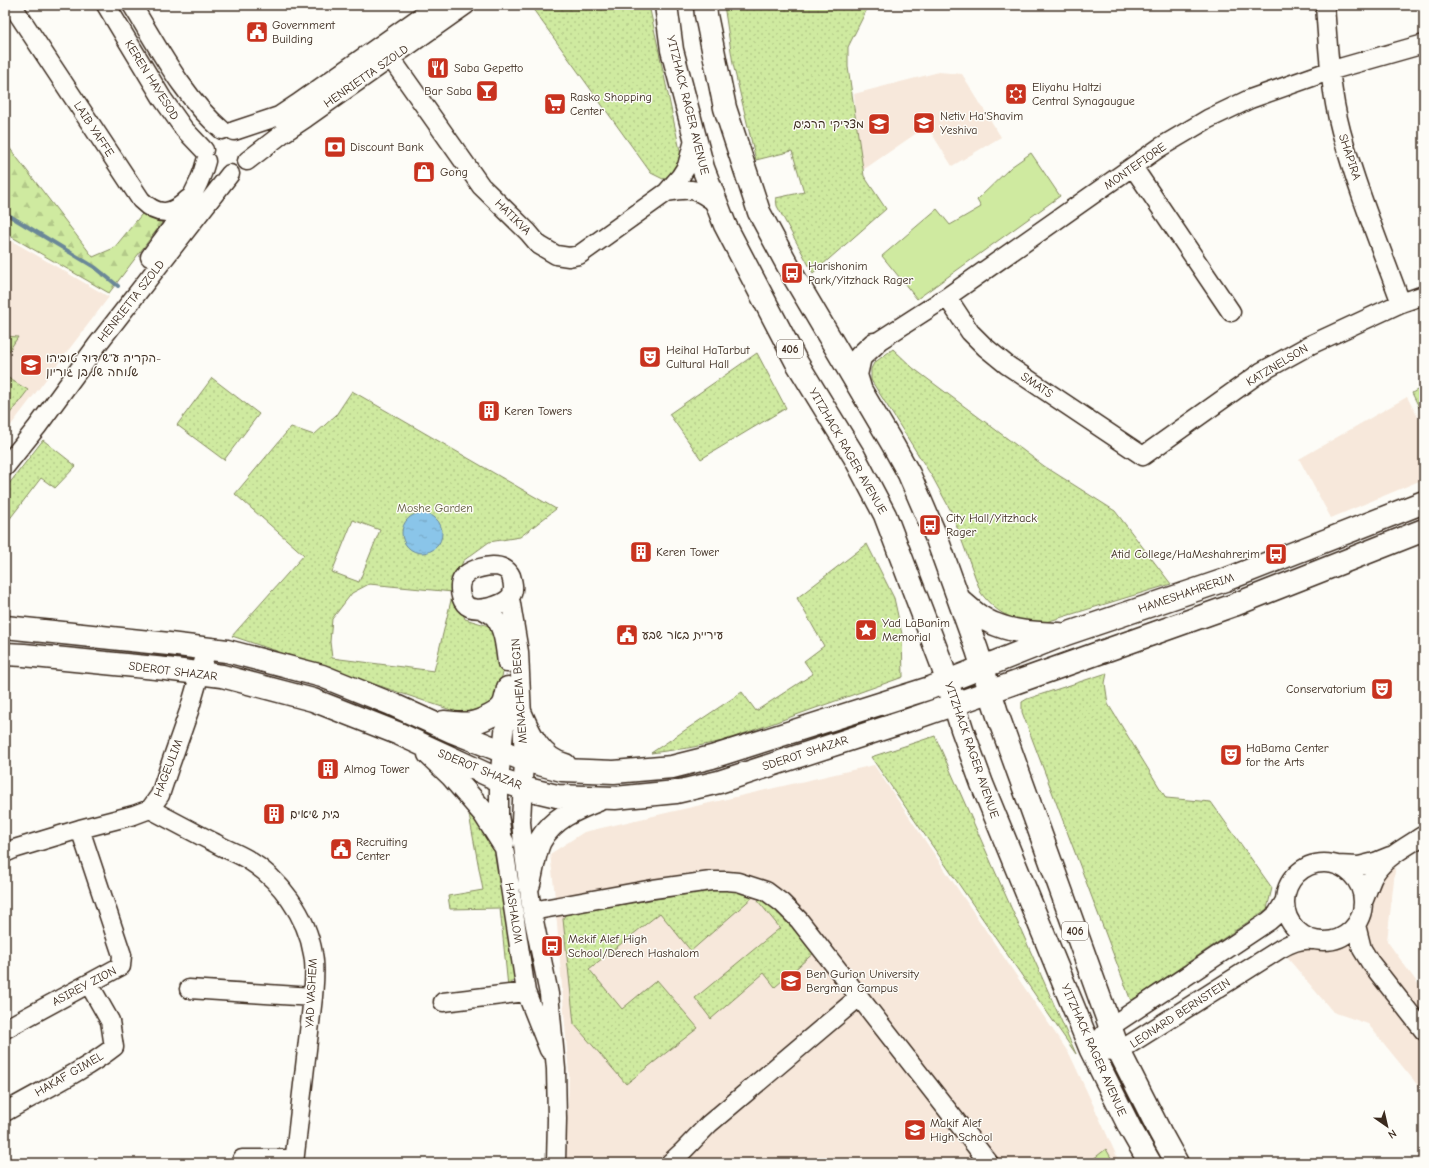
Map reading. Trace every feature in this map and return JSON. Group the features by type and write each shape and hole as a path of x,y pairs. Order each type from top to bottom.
{"main road":[{"name":"YITZHACK RAGER AVENUE","path":"705,5 725,108 759,212 794,277 909,474 937,539 959,599 1001,727 1110,1027 1120,1051 1177,1163"},
{"name":"YITZHACK RAGER AVENUE","path":"665,8 672,50 702,168 717,204 732,239 797,363 854,456 885,515 948,681 982,784 1091,1050 1130,1128 1150,1163"},
{"path":"834,346 851,351 874,344"},
{"path":"861,392 856,375 860,357 874,344"},
{"name":"HAMESHAHRERIM","path":"948,681 982,666 1066,634 1225,580 1424,502"},
{"path":"955,704 1234,605 1424,530"},
{"path":"959,599 974,612 997,625 1027,632 1066,634"},
{"name":"SDEROT SHAZAR","path":"5,627 227,651 322,676 524,760 562,770 593,772 614,772 672,767 712,757 948,681"},
{"name":"SDEROT SHAZAR","path":"5,654 48,657 222,676 313,700 397,733 499,780 523,788 558,796 615,798 676,792 719,782 955,704"},
{"path":"431,721 464,724 475,723 499,711 504,703 508,688"},
{"path":"521,714 534,741 544,754 556,763 593,772"},
{"path":"418,743 452,776 484,813 503,843"},
{"path":"529,884 540,842 551,825 574,809 603,798"}],"street":[{"name":"LAIB YAFFE","path":"12,5 141,200 155,211 172,211 193,194"},
{"name":"KEREN HAYESOD","path":"106,5 162,98 205,156"},
{"name":"KEREN HAYESOD","path":"132,5 182,85 208,119 228,130"},
{"name":"HENRIETTA SZOLD","path":"228,130 279,116 437,5"},
{"name":"HENRIETTA SZOLD","path":"247,161 282,134 466,5"},
{"name":"SHAPIRA","path":"1325,5 1329,71 1341,130 1365,205 1401,303"},
{"name":"MONTEFIORE","path":"874,344 947,298 1159,148 1208,119 1250,99 1329,71 1424,44"},
{"name":"HATIKVA","path":"397,67 481,186 528,232 539,245 556,255 569,257 579,255 668,192 687,166 695,136"},
{"path":"228,130 244,138 247,143 249,156 243,168 237,172 223,174 216,172 210,167 205,156 208,139 217,132 228,130"},
{"name":"HENRIETTA SZOLD","path":"5,449 160,243 193,194 205,156"},
{"path":"1133,167 1231,312"},
{"name":"HENRIETTA SZOLD","path":"5,467 37,427 97,345 230,174"},
{"name":"HATIKVA","path":"668,192 680,189 694,189 717,204"},
{"name":"KATZNELSON","path":"1143,456 1261,372 1310,345 1401,303 1424,295"},
{"name":"SMATS","path":"947,298 970,332 985,347 1007,365 1143,456"},
{"path":"499,566 510,574 513,584 513,592 510,598 501,604 481,608 471,607 465,604 460,596 460,586 469,571 480,567 499,566"},
{"name":"MENACHEM BEGIN","path":"510,598 518,652 524,760"},
{"name":"MENACHEM BEGIN","path":"481,608 494,617 500,626 504,641 508,670 508,688 502,752"},
{"name":"HAGEULIM","path":"5,853 14,849 80,829 134,815 150,809 160,795 189,711 207,649"},
{"name":"HASHALOM","path":"502,752 499,780 499,815 526,992 556,1069"},
{"name":"HASHALOM","path":"524,760 521,822 532,911 549,994 556,1069 556,1163"},
{"name":"YAD VASHEM","path":"150,809 248,859 264,871 291,900 301,917 313,954 313,997 294,1161"},
{"name":"ASIREY ZION","path":"5,1029 121,966 122,956 80,829"},
{"path":"1363,902 1372,878 1382,865 1397,853 1424,836"},
{"path":"1370,962 1346,949 1300,934 1292,926 1286,914 1284,902 1286,890 1292,879 1301,870 1312,864 1324,862 1337,865 1359,866 1375,862 1397,853"},
{"path":"1318,941 1337,940 1348,934 1356,925 1362,914 1362,890 1348,871 1337,865"},
{"path":"532,911 653,889 711,881 738,882 766,891 782,903 799,920 989,1163"},
{"path":"1091,1050 1110,1027 1269,921 1284,902"},
{"path":"1356,925 1362,949 1370,962 1424,1031"},
{"name":"LEONARD BERNSTEIN","path":"1091,1050 1120,1051 1294,941 1318,941"},
{"name":"HAKAF GIMEL","path":"5,1112 91,1063 114,1047 110,1021 89,984"},
{"path":"190,989 313,997"},
{"path":"443,1002 526,992"},
{"path":"670,1163 709,1124 859,997"},
{"path":"242,1159 294,1161"}],"shaded area":[{"name":"Netiv Ha'Shavim Yeshiva","path":"939,72 962,74 1001,137 952,166 927,126 860,172 854,94"},
{"name":"הקריה ע\"ש דוד טוביהו- שלוחה של בן גוריון","path":"5,237 109,297 5,433"},
{"path":"1407,397 1424,428 1424,479 1331,518 1299,459"},
{"name":"Ben Gurion University Bergman Campus","path":"874,765 1070,1055 1120,1163 566,1163 569,1074 550,854 584,832"},
{"path":"1397,853 1387,941 1424,992 1424,1093 1368,1024 1333,1012 1280,949 1331,941 1356,925"}],"green space":[{"path":"530,5 649,5 682,160 677,171 663,179 651,173"},
{"path":"724,5 869,5 848,47 848,67 864,176 886,209 813,273 777,206 776,198 804,192 792,151 756,160 733,64"},
{"path":"5,142 93,257 114,248 146,209 162,223 109,293 5,233"},
{"path":"1031,153 1060,196 917,299 882,256 937,209 950,225 981,207 977,200 1011,167"},
{"path":"5,336 18,337 5,357"},
{"path":"893,349 913,368 1044,466 1115,511 1171,584 1046,622 1027,622 1018,620 995,608 981,593 951,511 933,478 871,380 871,369 874,363"},
{"path":"757,353 786,408 701,459 669,414"},
{"path":"5,376 28,390 5,420"},
{"path":"212,378 259,414 224,460 177,425"},
{"path":"1424,386 1424,417 1412,393"},
{"name":"Moshe Garden","path":"352,391 556,509 520,537 489,542 463,561 453,587 465,619 489,626 498,641 503,673 496,696 483,710 457,712 232,636 304,555 235,494 291,427 314,435 336,415","holes":["353,520 380,530 359,582 332,572","369,584 453,592 434,671 332,658 330,642 332,619 352,593"]},
{"path":"43,440 76,466 55,488 41,478 5,525 5,489"},
{"path":"867,544 894,598 902,634 903,677 723,741 651,753 742,692 756,711 813,674 804,661 824,646 797,598"},
{"path":"1107,673 1105,683 1108,704 1166,798 1211,802 1272,888 1267,909 1131,1001 1022,712 1022,702 1027,699"},
{"path":"935,736 1076,1054 871,757"},
{"path":"469,815 485,823 492,832 516,978 508,987 500,908 450,909 448,896 483,890"},
{"path":"721,889 736,889 754,896 691,951 660,913 589,969 622,1009 657,980 698,1028 626,1084 574,1024 563,919 566,913"},
{"path":"763,895 816,951 775,987 764,973 711,1019 695,998 780,928 758,901"},
{"path":"1106,1149 1114,1163 1088,1163"}],"water":[{"path":"426,513 433,516 439,522 442,533 441,541 433,550 426,553 418,553 411,550 403,541 402,529 405,522 414,514"}],"waterway":[{"path":"5,213 96,268 118,286"}],"place":[{"name":"Government Building","path":"257,32"},
{"name":"Saba Gepetto","path":"438,68"},
{"name":"Bar Saba","path":"487,91"},
{"name":"Eliyahu Haltzi Central Synagaugue","path":"1016,94"},
{"name":"Rasko Shopping Center","path":"555,104"},
{"name":"Netiv Ha'Shavim Yeshiva","path":"924,123"},
{"name":"מצדיקי הרבים","path":"879,124"},
{"name":"Discount Bank","path":"335,147"},
{"name":"Gong","path":"424,172"},
{"name":"Harishonim Park/Yitzhack Rager","path":"792,273"},
{"name":"Heihal HaTarbut Cultural Hall","path":"650,357"},
{"name":"הקריה ע\"ש דוד טוביהו- שלוחה של בן גוריון","path":"31,365"},
{"name":"Keren Towers","path":"489,411"},
{"name":"City Hall/Yitzhack Rager","path":"930,525"},
{"name":"Keren Tower","path":"641,552"},
{"name":"Atid College/HaMeshahrerim","path":"1276,554"},
{"name":"Yad LaBanim Memorial","path":"866,630"},
{"name":"עיריית באר שבע","path":"627,635"},
{"name":"Conservatorium","path":"1382,689"},
{"name":"HaBama Center for the Arts","path":"1231,755"},
{"name":"Almog Tower","path":"328,769"},
{"name":"בית שיאים","path":"274,814"},
{"name":"Recruiting Center","path":"341,849"},
{"name":"Mekif Alef High School/Derech Hashalom","path":"552,946"},
{"name":"Ben Gurion University Bergman Campus","path":"791,981"},
{"name":"Makif Alef High School","path":"915,1130"}]}
